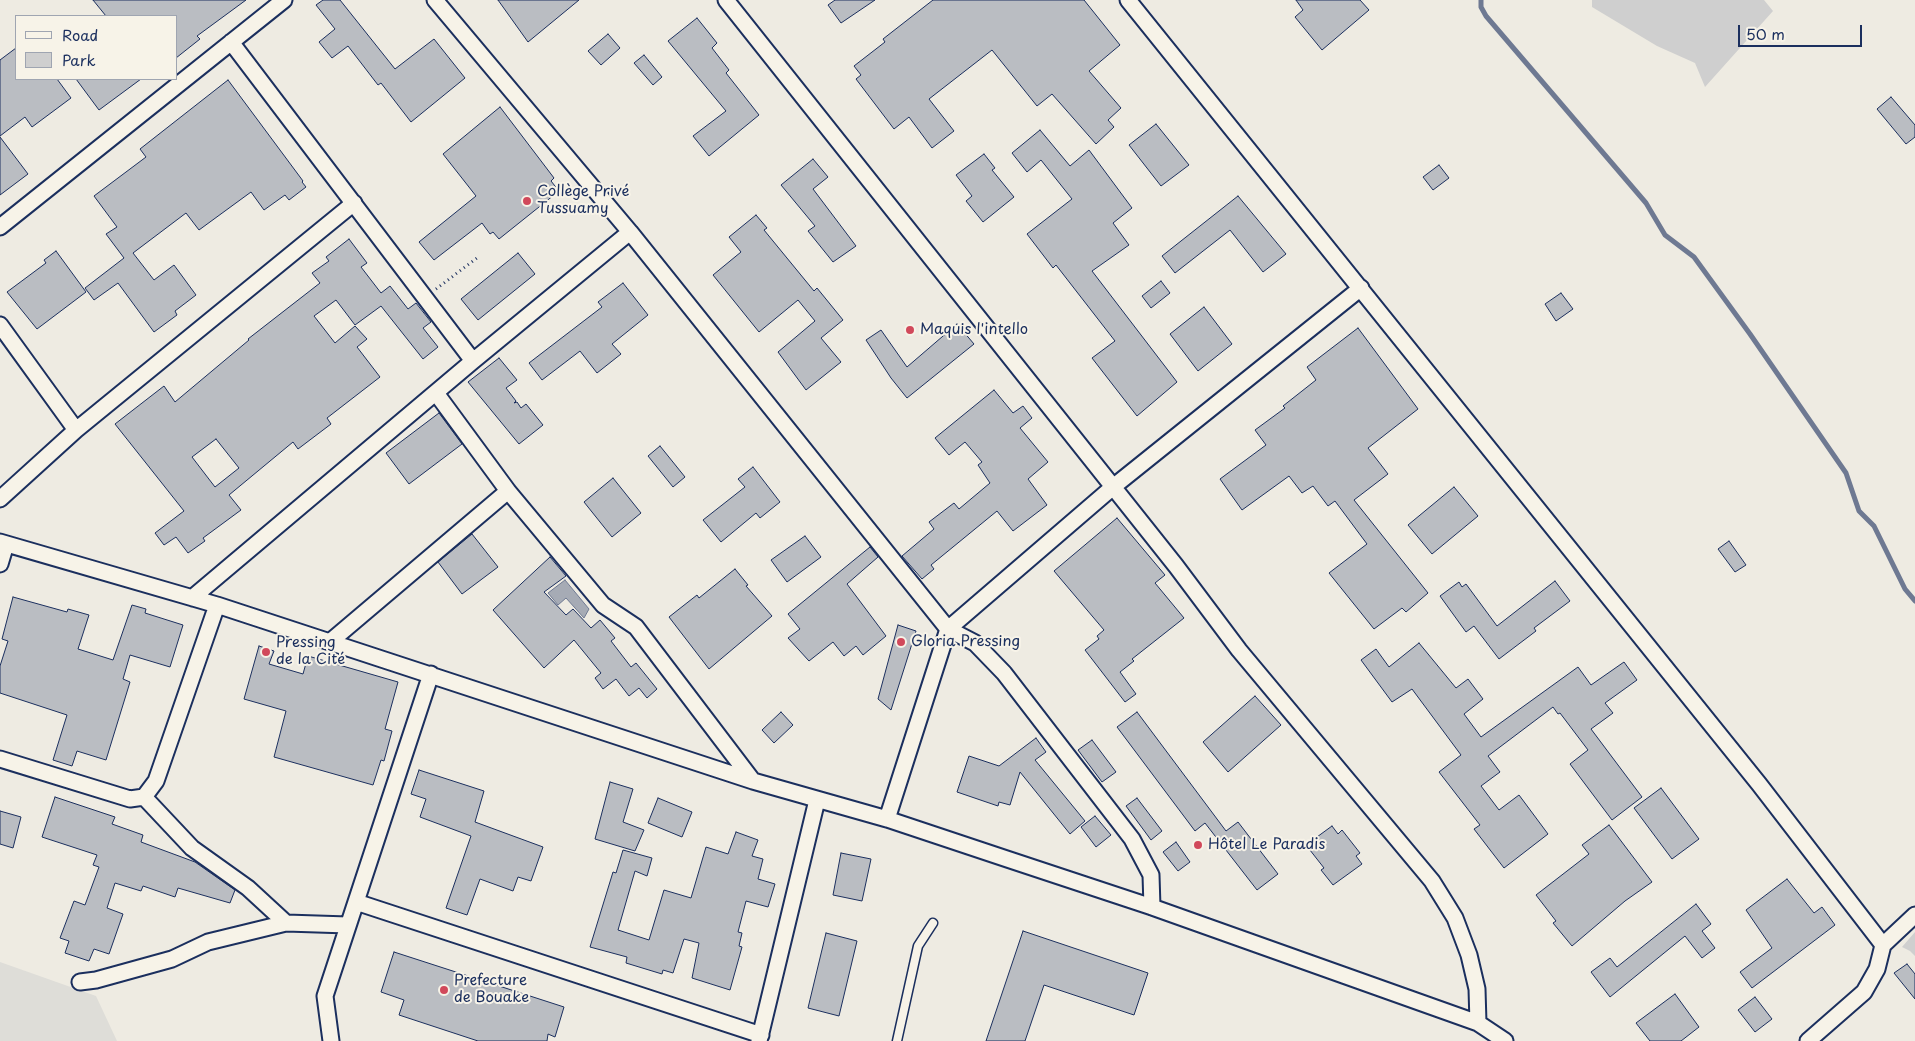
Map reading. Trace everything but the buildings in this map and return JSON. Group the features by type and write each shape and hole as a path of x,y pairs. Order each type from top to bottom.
{"street":[{"path":"0,227 284,0"},
{"path":"435,0 630,232 948,629 974,644 1004,673 1132,839 1151,875 1152,907"},
{"path":"726,0 1113,487 1239,650 1432,882 1455,918 1469,955 1477,989 1478,1023"},
{"path":"1128,0 1753,776 1883,945"},
{"path":"231,42 473,361"},
{"path":"0,499 76,430 354,203"},
{"path":"192,598 473,361 630,232"},
{"path":"887,819 948,629 1113,487 1361,288"},
{"path":"0,325 76,430"},
{"path":"436,393 508,491 603,605 636,627 753,780"},
{"path":"331,641 508,491"},
{"path":"0,564 3,543 217,605 331,641 753,780 887,819 1152,907 1478,1023 1506,1041"},
{"path":"0,759 130,799 144,797 156,781 217,605"},
{"path":"331,1041 325,996 431,674"},
{"path":"144,797 192,848 248,888 286,923"},
{"path":"356,902 760,1038 817,800"},
{"path":"1808,1041 1864,992 1877,969 1883,945 1915,915"},
{"path":"80,982 96,980 172,959 208,942 286,923 348,925"}],"lane":[{"path":"897,1041 918,946 933,923"}],"path":[{"path":"425,296 477,258"}],"shaded area":[{"path":"565,580 589,609 584,618 566,598 558,605 548,593"},
{"path":"0,962 96,996 117,1041 0,1041"}],"green space":[{"path":"1592,0 1764,0 1773,11 1705,87 1695,63 1657,46 1592,7"},
{"path":"1915,932 1915,956 1902,947"}],"waterway":[{"path":"1481,0 1481,7 1486,16 1646,203 1665,235 1694,257 1750,334 1846,473 1859,511 1874,526 1905,589 1915,601"}],"place":[{"name":"Collège Privé Tussuamy","path":"527,201"},
{"name":"Maquis l'intello","path":"910,330"},
{"name":"Gloria Pressing","path":"901,642"},
{"name":"Pressing de la Cité","path":"266,652"},
{"name":"Hôtel Le Paradis","path":"1198,845"},
{"name":"Prefecture de Bouake","path":"444,990"}]}
